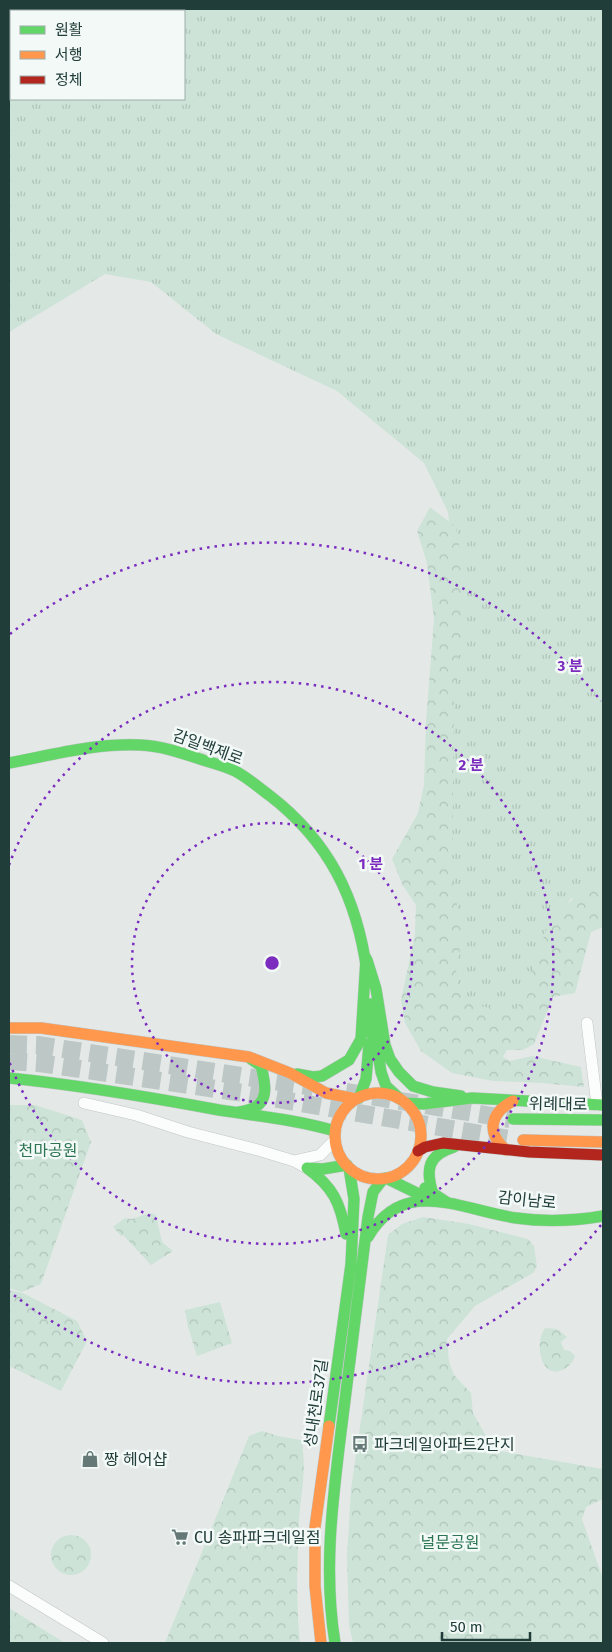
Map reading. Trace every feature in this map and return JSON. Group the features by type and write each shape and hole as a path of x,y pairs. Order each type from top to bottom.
{"main road":[{"name":"감일백제로","path":"9,763 108,745 140,745 172,749 234,771 276,799 305,826 333,864 348,891 360,927 366,958 372,1035"},
{"path":"290,1073 313,1077 322,1076 349,1060 361,1039 366,958"},
{"path":"366,958 377,984 380,1030 386,1050 394,1065 405,1079 415,1087 432,1092 472,1098 600,1105"},
{"path":"9,1028 41,1028 249,1057 290,1073 326,1093 357,1098 380,1093 403,1101 424,1104 472,1098"},
{"path":"372,1035 364,1088 338,1120 335,1136 339,1154 348,1167 365,1177 398,1183 432,1197"},
{"path":"372,1035 386,1086 415,1114 421,1137 416,1155 417,1178 432,1197"},
{"path":"238,1112 256,1107 266,1087 261,1066 249,1057"},
{"path":"9,1078 126,1093 289,1120 316,1125 335,1136"},
{"path":"506,1150 496,1142 493,1130 494,1119 499,1109 513,1101"},
{"name":"위례대로","path":"513,1119 603,1120"},
{"path":"515,1140 603,1142"},
{"path":"384,1179 405,1170 416,1155 425,1147 438,1144 603,1155"},
{"path":"432,1197 428,1170 433,1158 439,1152 452,1147 473,1146"},
{"path":"307,1168 348,1167"},
{"name":"성내천로37길","path":"322,1643 315,1586 314,1548 317,1506 350,1264 354,1199 348,1167"},
{"path":"307,1168 336,1194 342,1214 350,1264"},
{"name":"성내천로37길","path":"335,1643 330,1589 330,1529 371,1198 377,1186 384,1179"},
{"path":"365,1243 374,1225 393,1209 432,1197"},
{"name":"감이남로","path":"432,1197 448,1203 524,1219 560,1220 603,1216"},
{"path":"330,1419 344,1421"}],"street":[{"path":"587,1023 599,1085 600,1105"},
{"path":"84,1103 136,1115 188,1132 258,1150 294,1161 307,1168"},
{"path":"294,1161 320,1155 335,1136"},
{"path":"9,1586 103,1643"}],"green space":[{"path":"9,9 603,9 603,893 570,899 528,1030 448,994 436,838 457,606 448,512 424,463 337,391 216,334 151,282 105,274 9,332"},
{"path":"430,507 456,527 464,576 463,614 454,697 452,877 462,937 456,973 459,991 480,1006 515,1013 548,925 590,881 603,880 603,927 591,932 575,993 553,997 534,1044 523,1050 507,1050 503,1057 510,1061 532,1056 581,1067 584,1087 493,1081 452,1073 421,1051 405,1023 401,1000 415,934 416,905 403,886 392,859 418,813 424,785 426,721 434,619 427,563 417,531"},
{"name":"천마공원","path":"9,1105 35,1105 82,1120 91,1142 41,1284 22,1292 9,1288"},
{"path":"150,1213 156,1215 162,1242 173,1251 151,1265 113,1227 125,1218 131,1219"},
{"name":"널문공원","path":"423,1217 469,1224 528,1239 534,1246 537,1267 533,1273 475,1306 447,1339 449,1362 454,1375 471,1393 473,1413 494,1450 603,1469 603,1499 586,1507 582,1519 603,1579 603,1643 353,1643 349,1625 347,1558 351,1489 388,1235 402,1224"},
{"path":"9,1290 23,1293 77,1321 87,1341 61,1391 9,1366"},
{"path":"220,1302 232,1343 197,1356 185,1310"},
{"path":"545,1328 557,1329 567,1337 561,1342 564,1350 570,1351 575,1356 566,1368 558,1372 551,1371 542,1360 540,1343 541,1335"},
{"path":"262,1431 301,1440 303,1450 304,1472 297,1569 300,1643 165,1643 249,1436"},
{"path":"75,1535 82,1538 88,1544 91,1555 90,1563 82,1572 75,1575 67,1575 60,1572 52,1563 51,1551 54,1544 63,1536"},
{"path":"9,1608 65,1643 9,1643"}],"tunnel":[{"path":"9,1044 38,1045 313,1087"},
{"path":"9,1061 39,1063 243,1093 515,1140"},
{"path":"346,1092 510,1119"}],"traffic: fast":[{"path":"9,763 91,748 140,745 180,752 239,773 290,813 324,852 337,873 356,920 367,972"},
{"path":"297,1074 313,1077 322,1076 349,1060 361,1039 366,958"},
{"path":"367,960 376,989 385,1045 390,1059 399,1072 413,1086 433,1092 461,1096"},
{"path":"370,1004 372,1035 377,1046 381,1072 386,1086 400,1099"},
{"path":"359,1098 366,1079 369,1044"},
{"path":"239,1112 255,1107 263,1099 265,1088 261,1066 251,1059"},
{"path":"9,1078 114,1092 292,1121 335,1131"},
{"path":"406,1103 424,1104 472,1098 603,1105"},
{"path":"513,1119 603,1120"},
{"path":"433,1194 429,1177 431,1164 439,1154 454,1147"},
{"path":"307,1168 323,1169 347,1165"},
{"path":"307,1168 323,1182 334,1196 341,1213 346,1234"},
{"path":"329,1426 351,1264 354,1199 349,1168"},
{"path":"386,1178 431,1200"},
{"path":"335,1643 330,1588 331,1533 335,1479 368,1217 373,1192 383,1179"},
{"path":"425,1188 448,1203"},
{"path":"368,1237 382,1218 399,1207 416,1202 435,1201 516,1218 538,1220 581,1219 603,1216"}],"traffic: slow":[{"path":"9,1028 41,1028 249,1057 290,1073 326,1093 356,1099"},
{"path":"378,1093 394,1096 402,1100 414,1112 418,1120 421,1136 418,1152 414,1160 402,1172 394,1176 378,1179 362,1176 354,1172 342,1160 338,1152 335,1136 338,1120 342,1112 354,1100 362,1096 378,1093"},
{"path":"506,1150 495,1137 493,1124 499,1111 513,1101"},
{"path":"523,1140 603,1142"},
{"path":"321,1643 315,1586 315,1527 329,1426"}],"traffic: jam":[{"path":"418,1151 425,1147 443,1143 529,1152 603,1155"}],"place":[{"name":"파크데일아파트2단지","path":"360,1444"},
{"name":"짱 헤어샵","path":"90,1459"},
{"name":"CU 송파파크데일점","path":"180,1537"}]}
